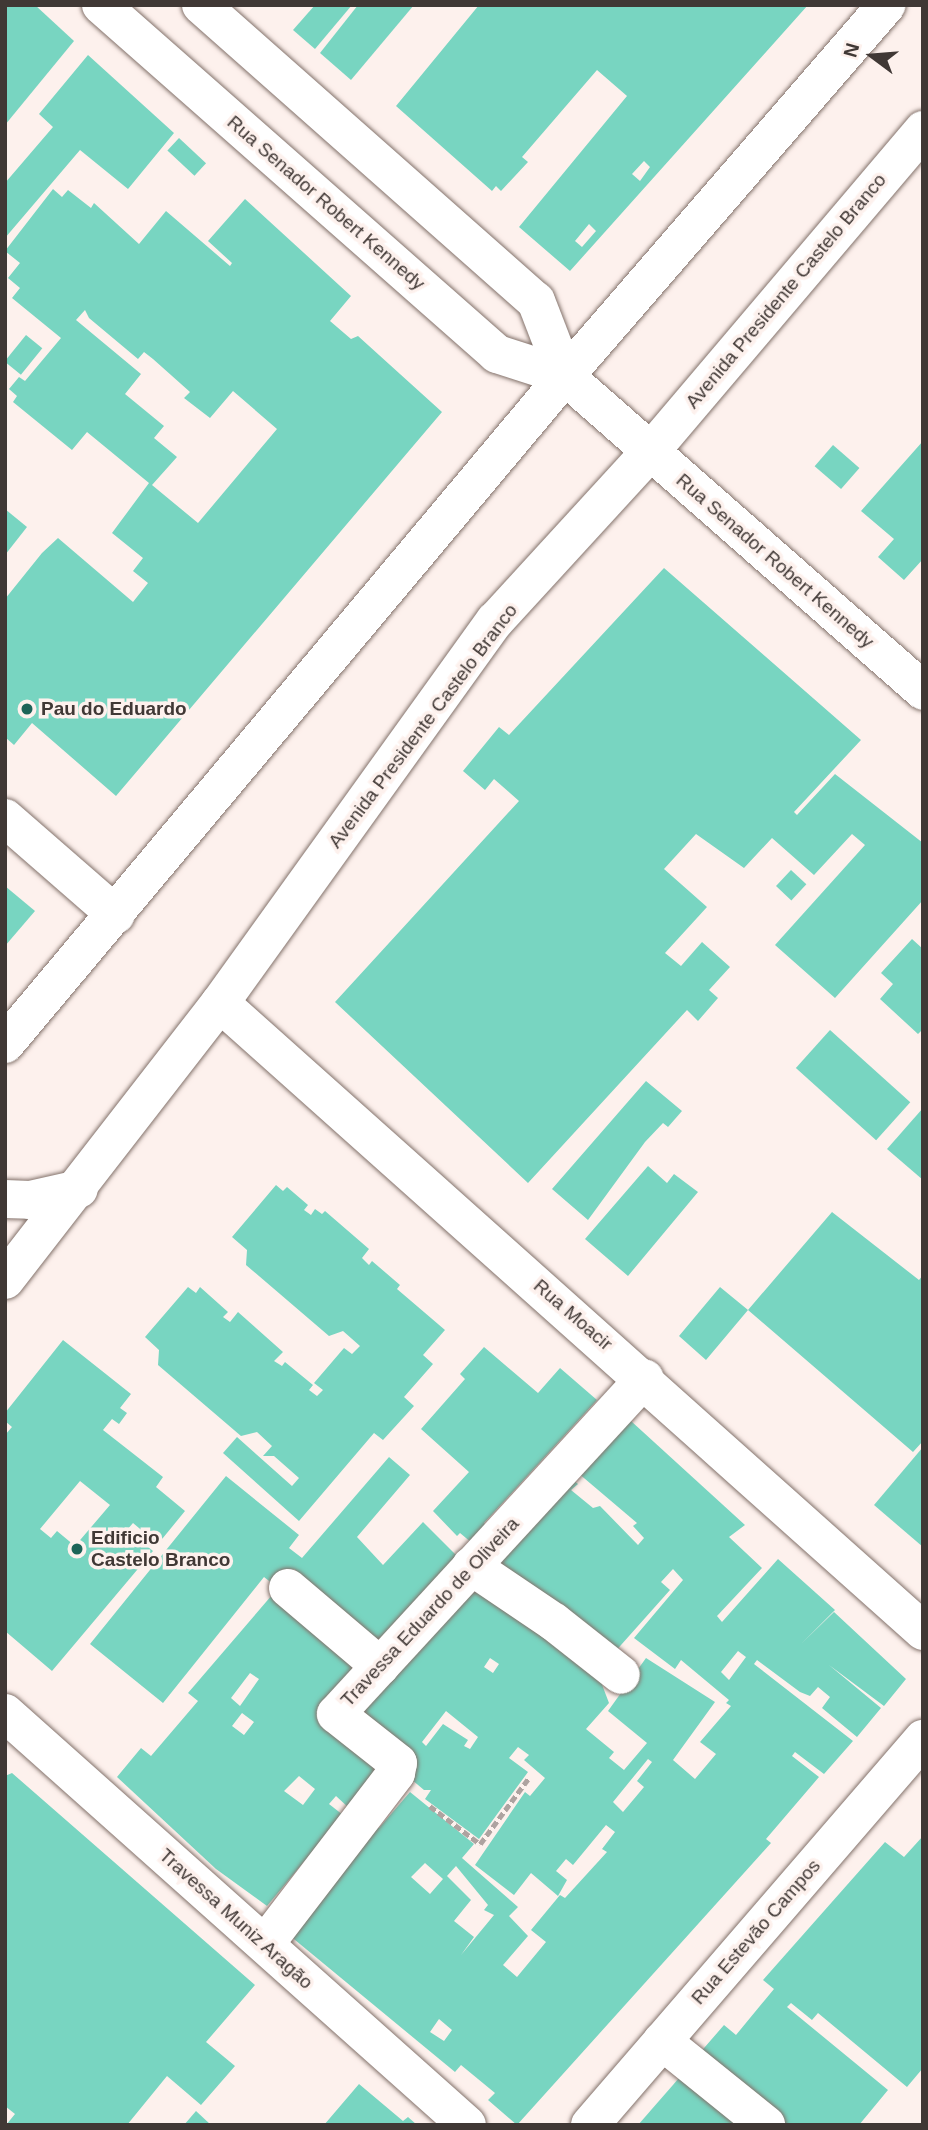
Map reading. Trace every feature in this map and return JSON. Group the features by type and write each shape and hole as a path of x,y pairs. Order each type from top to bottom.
{"street":[{"name":"Rua Senador Robert Kennedy","path":"101,5 497,354 565,376 923,691"},
{"name":"Rua Senador Robert Kennedy","path":"201,5 536,301 565,376"},
{"path":"5,1044 116,915 565,376 886,5"},
{"name":"Avenida Presidente Castelo Branco","path":"5,1280 79,1189 220,1003 495,621 651,451 923,130"},
{"path":"5,818 116,915"},
{"name":"Rua Moacir","path":"220,1003 645,1378 923,1631"},
{"path":"5,1199 30,1200 79,1189"},
{"name":"Travessa Eduardo de Oliveira","path":"393,1777 398,1763 336,1714 645,1378"},
{"path":"471,1566 554,1622 621,1675"},
{"path":"288,1588 380,1666"},
{"name":"Travessa Muniz Aragão","path":"5,1713 467,2125"},
{"name":"Rua Estevão Campos","path":"590,2125 923,1739"},
{"path":"265,1944 393,1777"},
{"path":"662,2041 766,2125"}],"path":[{"path":"393,1777 480,1844 528,1779"}],"building":[{"path":"5,5 35,5 74,41 5,125"},
{"path":"315,5 352,5 315,49 293,30"},
{"path":"358,5 414,5 351,80 320,53"},
{"path":"479,5 808,5 570,271 519,227 627,96 597,70 522,157 528,162 501,191 496,186 492,191 396,106","holes":["644,161 650,167 640,181 632,174","589,224 596,231 582,247 575,241"]},
{"path":"88,55 174,133 128,189 80,150 5,238 5,183 53,127 39,114"},
{"path":"179,138 206,163 194,176 167,150"},
{"path":"53,189 62,197 68,190 91,208 94,203 139,244 166,211 230,266 232,263 208,241 245,199 351,296 330,321 351,339 358,336 442,412 116,796 32,723 14,745 5,737 5,599 42,553 58,538 133,602 148,583 133,571 143,558 112,533 149,483 87,432 72,450 13,402 17,396 9,389 19,377 25,381 61,338 12,298 20,288 8,278 20,263 5,251","holes":["85,310 89,318 138,359 144,352 153,359 190,392 184,398 210,418 233,391 277,429 198,523 152,485 177,457 154,438 164,426 125,394 141,374 76,320"]},
{"path":"26,335 42,348 21,375 5,361"},
{"path":"923,441 923,559 904,580 878,557 894,539 861,511"},
{"path":"833,445 859,468 841,489 815,466"},
{"path":"5,509 27,527 5,555"},
{"path":"664,568 861,740 794,812 797,815 835,774 923,843 923,900 835,998 775,945 865,845 852,834 814,875 772,838 744,868 696,834 664,869 707,907 665,953 681,966 702,942 730,967 709,990 718,998 698,1021 687,1010 528,1183 335,1002 519,801 494,779 485,790 463,771 499,727 509,735"},
{"path":"791,870 806,884 791,900 776,886"},
{"path":"5,886 35,911 5,946"},
{"path":"912,939 923,949 923,1029 918,1034 880,999 893,984 881,973"},
{"path":"830,1030 910,1102 876,1140 796,1068"},
{"path":"646,1081 682,1111 668,1127 663,1123 645,1142 588,1220 552,1189"},
{"path":"923,1108 923,1180 887,1149"},
{"path":"648,1166 667,1183 674,1174 698,1192 628,1276 585,1239"},
{"path":"276,1185 283,1191 287,1187 308,1205 304,1210 311,1215 315,1209 322,1214 325,1211 369,1249 362,1258 369,1265 372,1261 400,1285 397,1289 445,1330 423,1355 433,1364 404,1397 414,1406 383,1440 374,1433 299,1521 223,1453 237,1437 292,1486 299,1478 274,1456 263,1456 272,1446 257,1432 241,1436 158,1365 159,1350 145,1337 188,1287 196,1293 200,1287 228,1312 223,1317 230,1322 238,1312 283,1352 274,1361 282,1366 285,1362 313,1385 309,1390 317,1396 323,1390 314,1383 344,1348 352,1354 360,1346 343,1331 329,1336 246,1265 247,1250 232,1237"},
{"path":"832,1212 919,1280 923,1275 923,1441 913,1452 748,1310"},
{"path":"720,1287 748,1310 706,1360 679,1336"},
{"path":"63,1340 131,1394 120,1408 127,1413 119,1424 112,1419 103,1430 163,1477 156,1487 185,1511 158,1544 133,1523 127,1530 153,1551 52,1671 5,1631 5,1435 12,1427 5,1421 5,1413","holes":["80,1481 110,1505 75,1546 57,1531 51,1538 40,1529"]},
{"path":"484,1347 538,1393 560,1368 597,1400 484,1523 487,1526 472,1543 460,1533 457,1536 433,1511 469,1472 421,1429 465,1379 460,1374"},
{"path":"620,1411 745,1525 729,1537 762,1568 717,1616 722,1622 778,1559 835,1610 801,1644 834,1612 906,1679 884,1706 829,1665 881,1708 857,1737 822,1708 830,1697 818,1687 810,1696 800,1692 757,1660 754,1664 853,1741 824,1774 795,1752 792,1756 819,1777 766,1839 771,1843 517,2125 488,2100 495,2093 461,2065 455,2072 289,1935 376,1826 379,1828 410,1792 474,1844 462,1858 518,1907 509,1916 528,1936 503,1965 517,1977 546,1942 531,1930 560,1895 565,1898 607,1852 602,1849 615,1832 606,1825 573,1865 566,1859 556,1871 567,1880 558,1896 531,1873 514,1895 475,1865 525,1792 530,1796 545,1778 524,1760 529,1755 518,1747 509,1758 528,1772 479,1839 425,1799 431,1790 424,1790 405,1774 351,1716 477,1574 598,1674 609,1703 586,1729 614,1752 609,1758 624,1770 647,1743 608,1711 646,1658 715,1702 673,1760 695,1779 716,1754 700,1742 731,1706 726,1703 729,1700 681,1660 675,1669 634,1638 683,1580 673,1569 661,1582 670,1590 613,1654 483,1568 566,1474 578,1484 571,1490 593,1508 600,1506 638,1545 644,1538 633,1526 637,1523 571,1467","holes":["738,1651 746,1657 729,1680 721,1672","490,1658 499,1664 493,1673 484,1667","446,1711 478,1737 470,1749 464,1746 468,1740 443,1724 426,1746 422,1742","648,1759 652,1762 637,1781 644,1787 623,1812 613,1802","425,1863 443,1879 430,1894 411,1877","456,1866 488,1905 484,1910 494,1915 461,1955 474,1937 454,1921 471,1900 447,1876","439,2019 452,2030 444,2041 430,2032"]},
{"path":"923,1447 923,1547 874,1505"},
{"path":"389,1457 410,1475 357,1537 383,1565 423,1522 459,1558 378,1650 294,1569 279,1586 364,1655 318,1712 380,1772 350,1809 336,1796 329,1804 343,1815 267,1906 216,1869 117,1777 141,1748 151,1756 198,1701 188,1693 278,1588 264,1577 163,1703 90,1644 226,1476 299,1535 289,1548 302,1558","holes":["250,1673 259,1679 240,1706 231,1698","242,1713 254,1722 244,1735 232,1726","299,1776 315,1789 303,1805 284,1791"]},
{"path":"12,1773 255,1985 206,2042 235,2066 201,2105 167,2076 127,2125 6,2125 15,2114 5,2106 5,1776"},
{"path":"923,1836 923,2068 907,2087 818,2013 812,2020 791,2003 787,2007 888,2090 859,2125 784,2125 698,2055 724,2025 736,2035 774,1989 763,1980 885,1842 904,1857"},
{"path":"686,2070 754,2125 638,2125"},
{"path":"359,2084 403,2121 408,2117 417,2125 324,2125"},
{"path":"196,2111 211,2125 184,2125"}],"place":[{"name":"Pau do Eduardo","path":"27,709"},
{"name":"Edificio Castelo Branco","path":"77,1549"}]}
